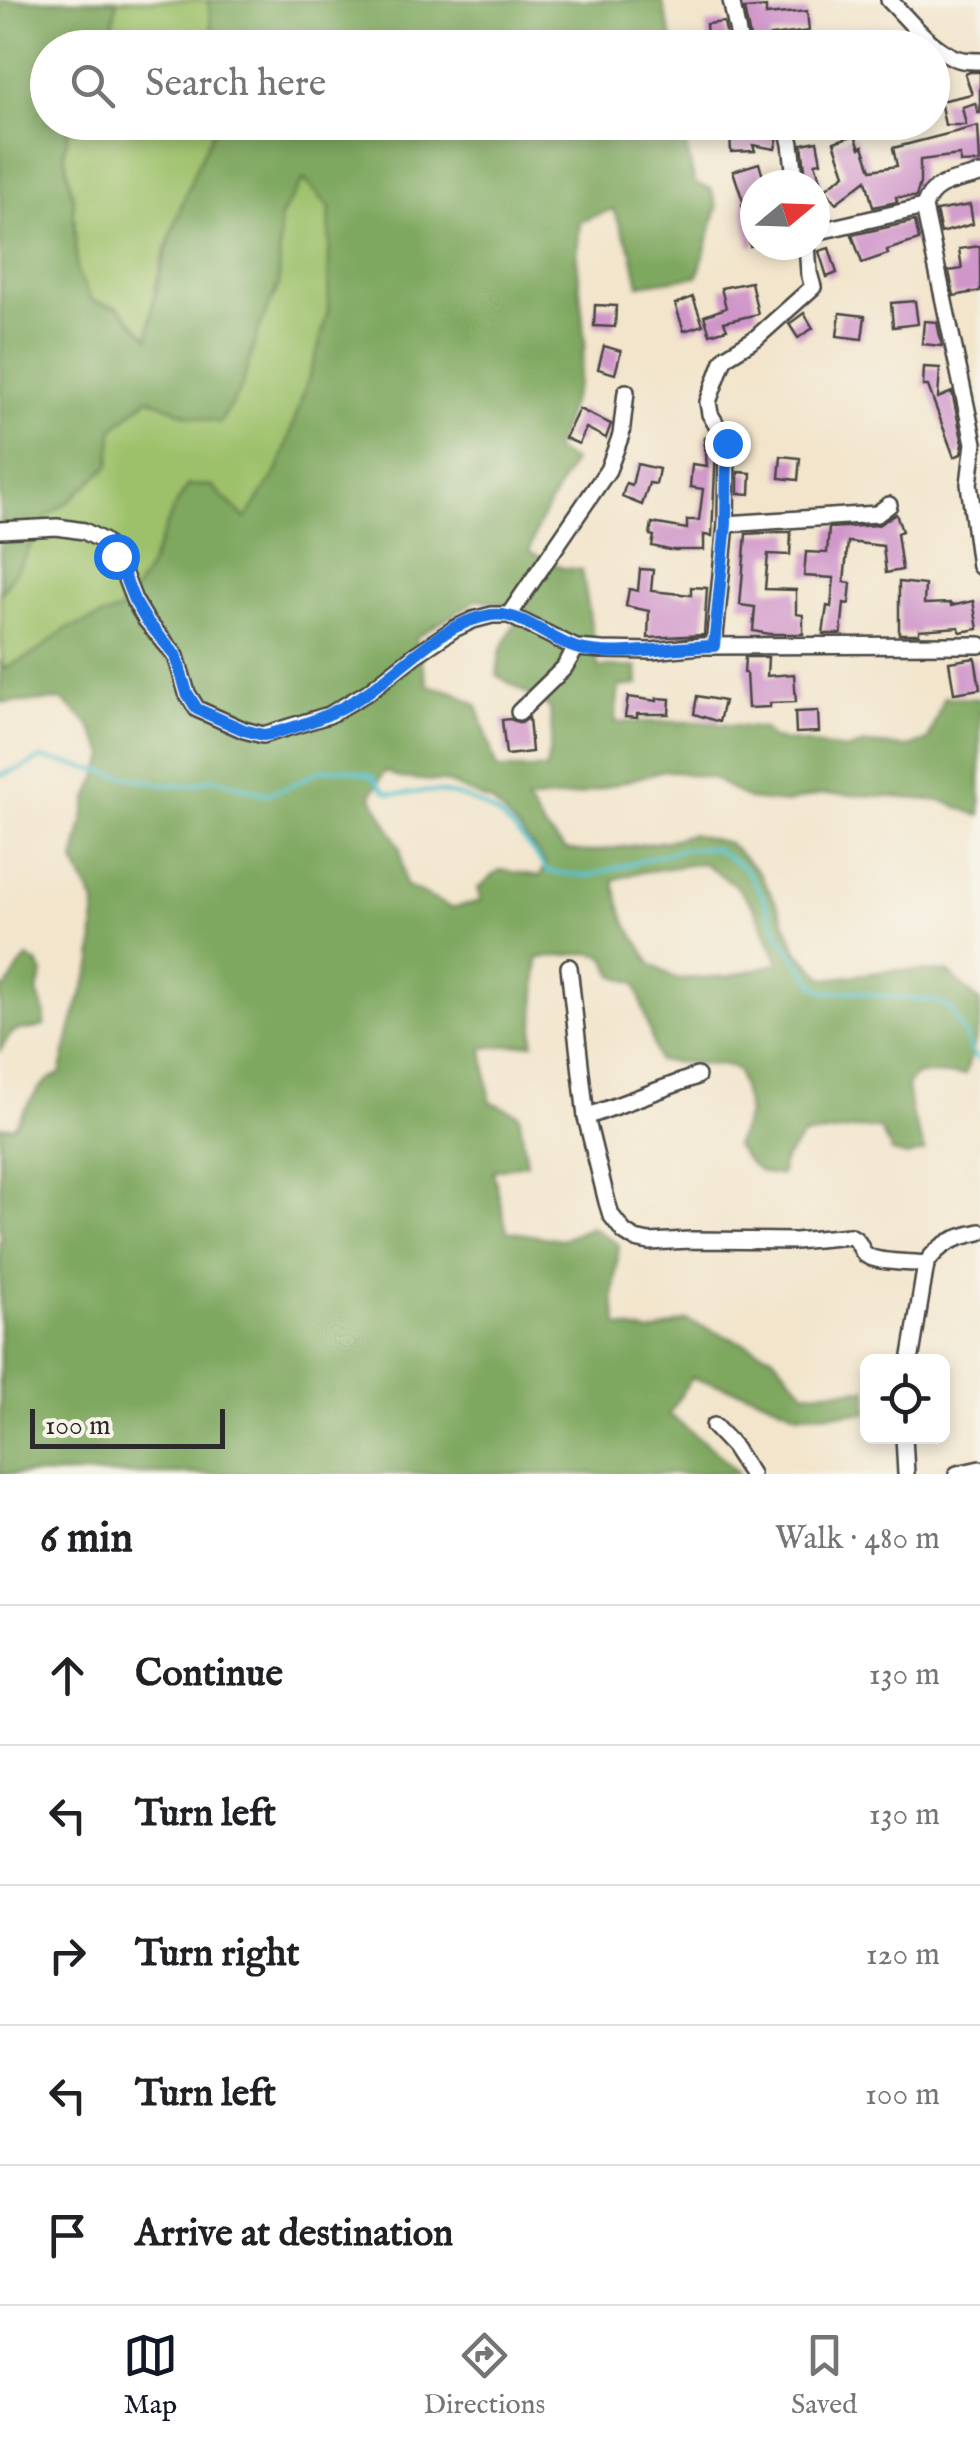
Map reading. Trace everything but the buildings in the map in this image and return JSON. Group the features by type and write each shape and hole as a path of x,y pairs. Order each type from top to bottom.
{"street":[{"path":"731,0 737,30"},
{"path":"889,0 920,30"},
{"path":"950,56 980,60"},
{"path":"791,140 795,170"},
{"path":"980,174 936,187 924,206 974,443 969,484 980,566"},
{"path":"830,228 924,206"},
{"path":"714,646 726,524 727,443 710,414 708,402 728,356 756,338 812,287 808,260"},
{"path":"509,614 608,470 621,435 626,392"},
{"path":"726,524 877,514 890,506"},
{"path":"0,530 56,527 84,530 103,540 120,564 146,620 176,656 187,693 197,709 263,735 329,716 454,629 492,615 509,614 576,648 652,651 714,646 980,645"},
{"path":"519,712 564,668 576,648"},
{"path":"569,966 586,1117 611,1215 624,1232 649,1242 794,1241 850,1236 871,1258 926,1264"},
{"path":"586,1117 697,1076"},
{"path":"911,1354 926,1264 944,1243 980,1232"},
{"path":"714,1426 732,1444 751,1474"},
{"path":"904,1444 906,1474"},
{"path":"957,1474 980,1469"}],"green space":[{"path":"0,0 117,0 112,30 30,30 30,140 67,140 64,153 73,199 77,272 92,301 118,307 149,338 155,296 172,234 209,140 685,140 695,184 711,189 717,208 698,276 639,285 632,253 613,209 580,222 577,258 585,344 578,383 554,451 573,461 529,551 563,568 582,570 598,667 637,667 638,685 619,687 615,722 701,722 764,729 773,739 845,750 865,744 909,747 928,740 944,697 980,699 980,816 943,801 879,796 822,794 786,803 748,799 712,778 664,770 579,795 527,801 544,828 565,849 586,852 691,834 729,843 759,873 797,951 825,979 894,970 948,972 980,1002 980,1025 965,1075 917,1074 907,1085 911,1112 925,1151 907,1156 892,1152 880,1129 803,1136 784,1160 781,1175 772,1175 754,1168 735,1146 748,1113 738,1071 730,1066 658,1061 636,984 614,975 604,956 590,953 538,958 533,1043 483,1048 490,1101 519,1114 527,1163 493,1171 507,1231 562,1240 591,1227 619,1245 613,1298 618,1326 651,1333 687,1320 772,1355 805,1392 860,1389 860,1413 798,1414 752,1394 691,1378 669,1414 738,1474 0,1474 3,1238 0,1127 14,1126 39,1089 60,1074 93,962 95,903 74,862 88,799 106,756 89,724 62,700 0,701 0,661 3,669 34,654 66,629 122,610 148,570 188,485 212,486 246,519 279,468 328,310 330,208 304,179 280,216 279,284 258,331 242,386 220,423 148,398 113,429 110,465 48,515 0,594","holes":["479,599 522,610 500,652 497,675 550,708 552,735 546,769 497,769 477,705 454,692 428,685 415,638","385,771 400,778 445,782 492,802 546,864 540,876 500,870 478,888 480,901 452,908 405,885 400,848 371,795","703,863 735,885 754,907 779,963 730,976 677,979 651,964 625,921 613,880"]},
{"path":"117,0 208,0 212,30 112,30"},
{"path":"208,0 662,0 670,30 212,30"},
{"path":"67,140 209,140 164,255 153,298 150,339 118,307 92,301 77,272 73,199 64,153"},
{"path":"304,179 330,207 328,310 279,468 246,520 212,486 188,486 173,510 148,570 122,610 66,629 34,654 2,669 0,594 48,515 61,507 113,429 148,398 188,415 258,331 279,284 280,217"},
{"path":"27,958 38,964 43,974 37,992 45,1015 44,1026 15,1031 0,1051 0,986 6,989"}],"waterway":[{"path":"0,775 42,758 166,785 192,785 213,778 266,794 321,770 345,769 373,776 388,793 443,793 481,805 510,826 549,872 588,876 683,849 713,848 745,868 781,938 816,986 826,992 856,991 936,1001 951,1009 973,1055 980,1060"}],"route":[{"path":"116,556 134,600 176,656 187,693 197,709 244,730 270,734 329,716 454,629 492,615 509,614 576,648 652,651 714,646 726,524 727,443"}]}
